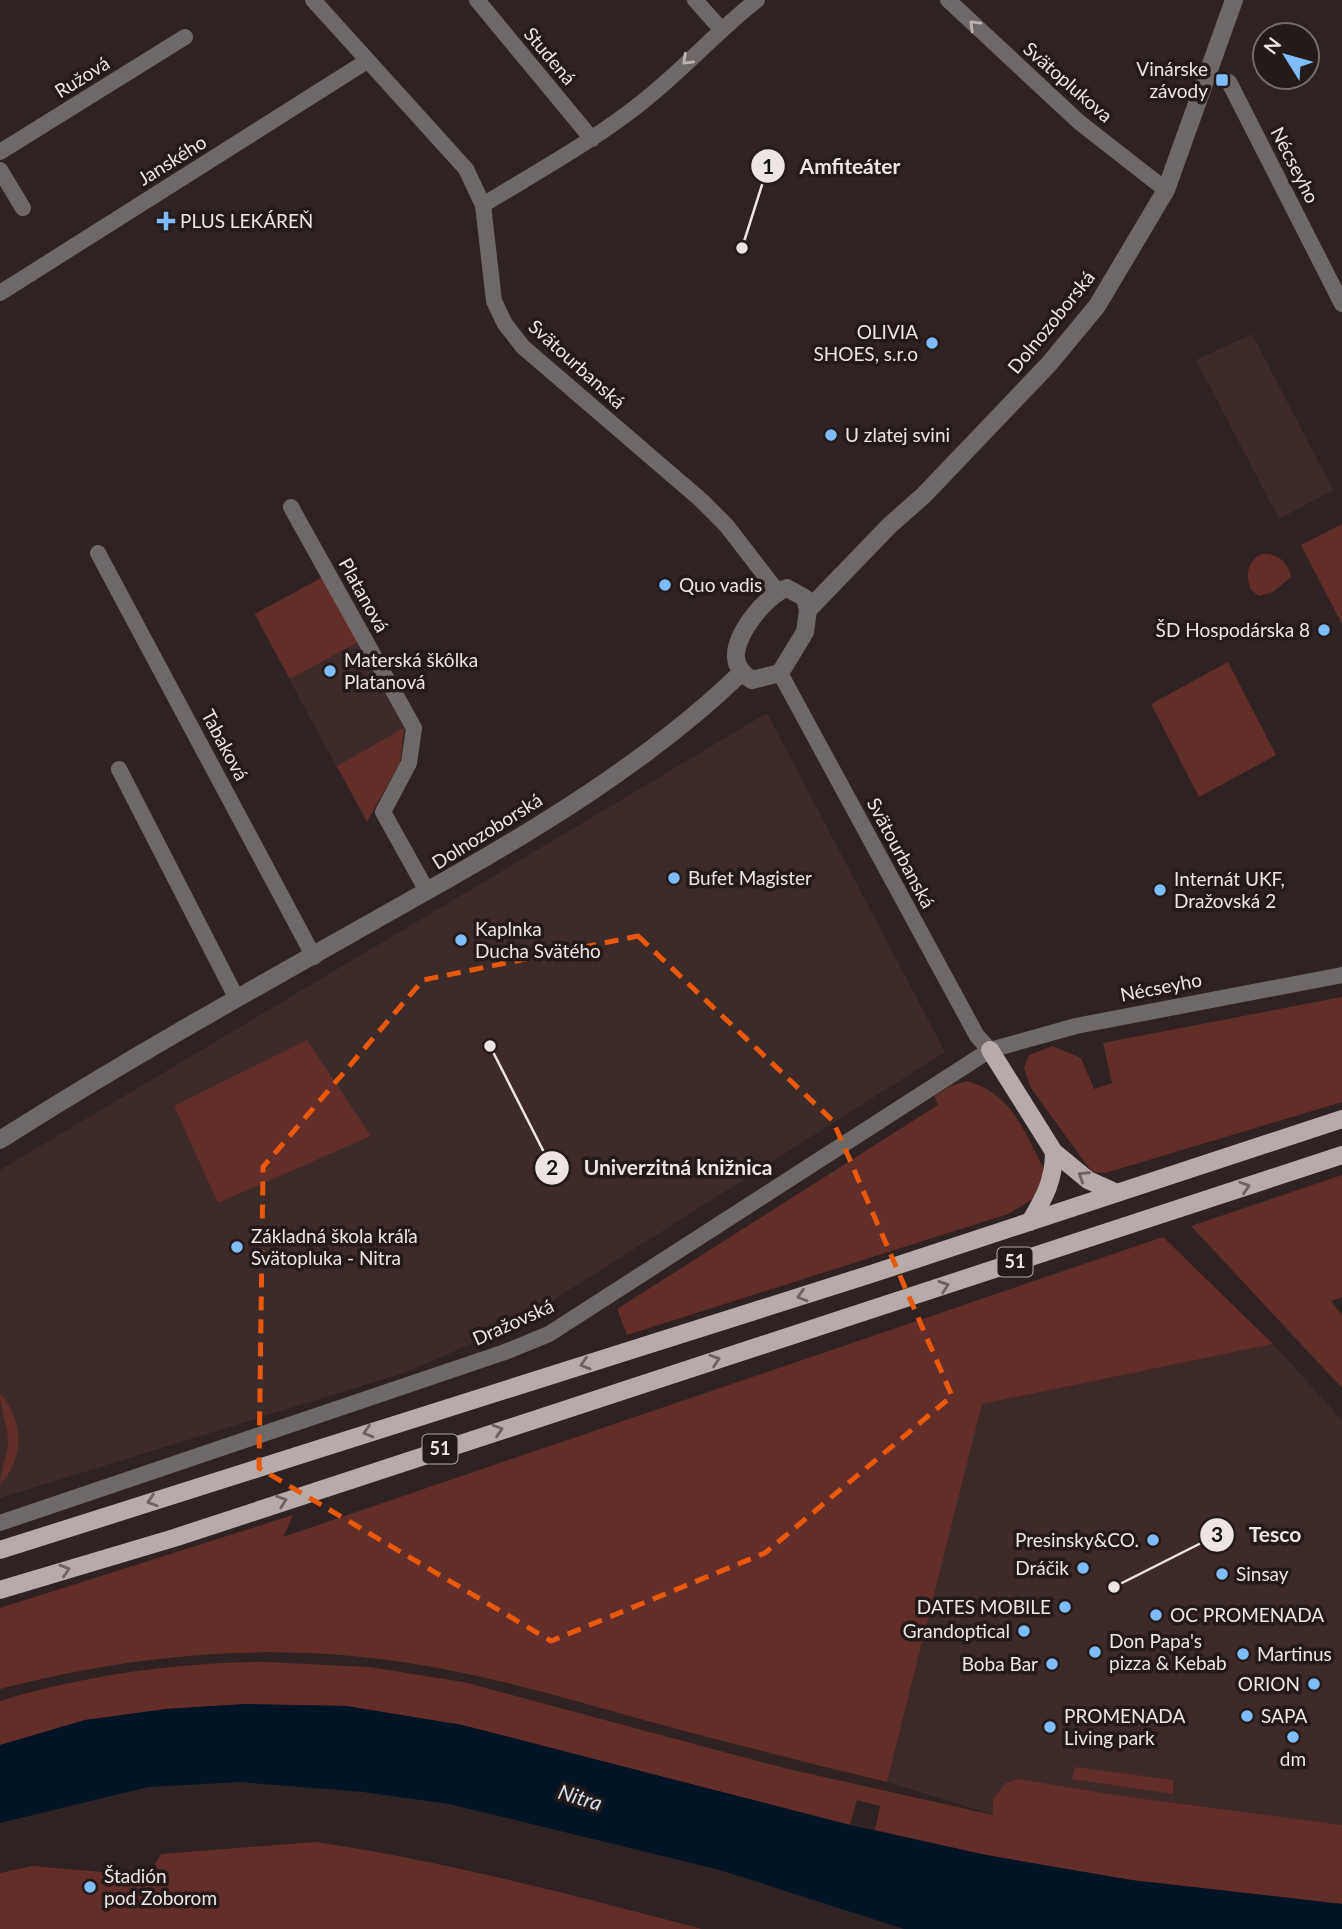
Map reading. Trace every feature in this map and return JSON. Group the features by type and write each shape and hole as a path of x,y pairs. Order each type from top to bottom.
{"main road":[{"path":"990,1050 1054,1152 1088,1180 1117,1193"},
{"name":"51","path":"0,1550 1030,1222 1342,1119"},
{"path":"1030,1222 1050,1188 1054,1173 1054,1152"},
{"name":"51","path":"0,1590 174,1538 1342,1155"}],"street":[{"name":"Svätourbanská","path":"313,0 466,169 483,205 494,301 505,324 523,348 718,516 777,591"},
{"name":"Studená","path":"477,0 592,139"},
{"path":"695,0 720,28"},
{"path":"483,205 592,139 642,103 720,28 757,0"},
{"name":"Svätoplukova","path":"948,0 1079,122 1166,190"},
{"name":"Dolnozoborská","path":"780,673 805,632 808,610 889,526 924,495 1049,364 1097,306 1166,190 1234,0"},
{"name":"Ružová","path":"0,152 185,37"},
{"name":"Janského","path":"0,293 367,61"},
{"name":"Nécseyho","path":"1229,82 1342,304"},
{"path":"0,170 23,208"},
{"name":"Platanová","path":"291,507 414,729 409,763 383,812 428,891"},
{"name":"Tabaková","path":"98,553 314,957"},
{"path":"780,673 752,680 741,673 736,658 739,644 764,602 777,591 787,588 798,592 805,598 808,610"},
{"name":"Dolnozoborská","path":"0,1140 134,1056 314,957 573,802 704,709 741,673"},
{"name":"Svätourbanská","path":"780,673 977,1036 990,1050"},
{"path":"119,769 237,999"},
{"name":"Nécseyho","path":"990,1050 1076,1026 1342,975"},
{"name":"Dražovská","path":"0,1523 492,1357 549,1334 990,1050"}],"highlighted area":[{"path":"638,936 833,1121 952,1396 765,1553 551,1641 259,1468 263,1167 423,980"}],"shaded area":[{"path":"1252,334 1333,490 1279,519 1196,360"},
{"path":"1342,524 1342,624 1301,545"},
{"path":"1262,554 1273,555 1281,560 1291,577 1273,592 1259,596 1251,590 1248,574 1250,565"},
{"name":"Materská škôlka Platanová","path":"324,576 405,728 400,763 367,823 254,614"},
{"path":"323,577 358,642 290,679 255,614"},
{"path":"1228,662 1276,755 1199,797 1151,704"},
{"path":"767,713 945,1052 514,1325 407,1372 0,1498 0,1170"},
{"path":"404,728 400,763 367,821 337,766"},
{"path":"1342,997 1342,1102 1105,1173 1093,1172 1086,1164 1031,1088 1024,1068 1029,1055 1053,1046 1081,1058 1094,1089 1112,1083 1103,1043"},
{"path":"307,1040 371,1136 218,1203 174,1106"},
{"path":"967,1081 996,1095 1015,1116 1045,1171 1038,1196 1008,1214 627,1335 617,1309 938,1105 934,1096"},
{"path":"1342,1175 1342,1297 1331,1301 1342,1315 1342,1388 1191,1226"},
{"path":"1163,1237 1273,1344 982,1404 887,1782 498,1681 381,1659 298,1653 211,1654 126,1663 0,1689 0,1608 293,1515 283,1537"},
{"name":"PROMENADA Living park","path":"1273,1344 1342,1420 1342,1863 994,1815 887,1782 982,1404"},
{"path":"0,1393 14,1416 18,1439 14,1463 0,1485 8,1442"},
{"path":"264,1662 369,1667 463,1682 784,1768 993,1815 993,1799 1006,1783 1018,1779 1128,1797 1342,1825 1342,1904 1131,1880 986,1855 875,1830 880,1806 857,1800 850,1825 462,1725 347,1706 245,1704 166,1709 85,1720 0,1745 0,1701 65,1684 131,1672"},
{"path":"1075,1767 1173,1780 1173,1794 1072,1779"},
{"path":"315,1842 461,1869 702,1929 0,1929 0,1873 32,1866 148,1876 161,1854"}],"water":[{"name":"Nitra","path":"245,1704 346,1706 462,1725 850,1825 986,1855 1131,1880 1342,1904 1342,1929 904,1929 720,1870 449,1804 363,1792 240,1782 148,1787 0,1823 0,1745 85,1720 166,1709"}],"place":[{"name":"Vinárske závody","path":"1222,80"},
{"name":"PLUS LEKÁREŇ","path":"166,221"},
{"name":"Amfiteáter","path":"742,248"},
{"name":"OLIVIA SHOES, s.r.o","path":"932,343"},
{"name":"U zlatej svini","path":"831,435"},
{"name":"Quo vadis","path":"665,585"},
{"name":"ŠD Hospodárska 8","path":"1324,630"},
{"name":"Materská škôlka Platanová","path":"330,671"},
{"name":"Bufet Magister","path":"674,878"},
{"name":"Internát UKF, Dražovská 2","path":"1160,890"},
{"name":"Kaplnka Ducha Svätého","path":"461,940"},
{"name":"Univerzitná knižnica","path":"490,1046"},
{"name":"Základná škola kráľa Svätopluka - Nitra","path":"237,1247"},
{"name":"Presinsky&CO.","path":"1153,1540"},
{"name":"Dráčik","path":"1083,1568"},
{"name":"Sinsay","path":"1222,1574"},
{"name":"Tesco","path":"1114,1587"},
{"name":"DATES MOBILE","path":"1065,1607"},
{"name":"OC PROMENADA","path":"1156,1615"},
{"name":"Grandoptical","path":"1024,1631"},
{"name":"Don Papa's pizza & Kebab","path":"1095,1652"},
{"name":"Martinus","path":"1243,1654"},
{"name":"Boba Bar","path":"1052,1664"},
{"name":"ORION","path":"1314,1684"},
{"name":"SAPA","path":"1247,1716"},
{"name":"PROMENADA Living park","path":"1050,1727"},
{"name":"dm","path":"1293,1737"},
{"name":"Štadión pod Zoborom","path":"90,1887"}]}
